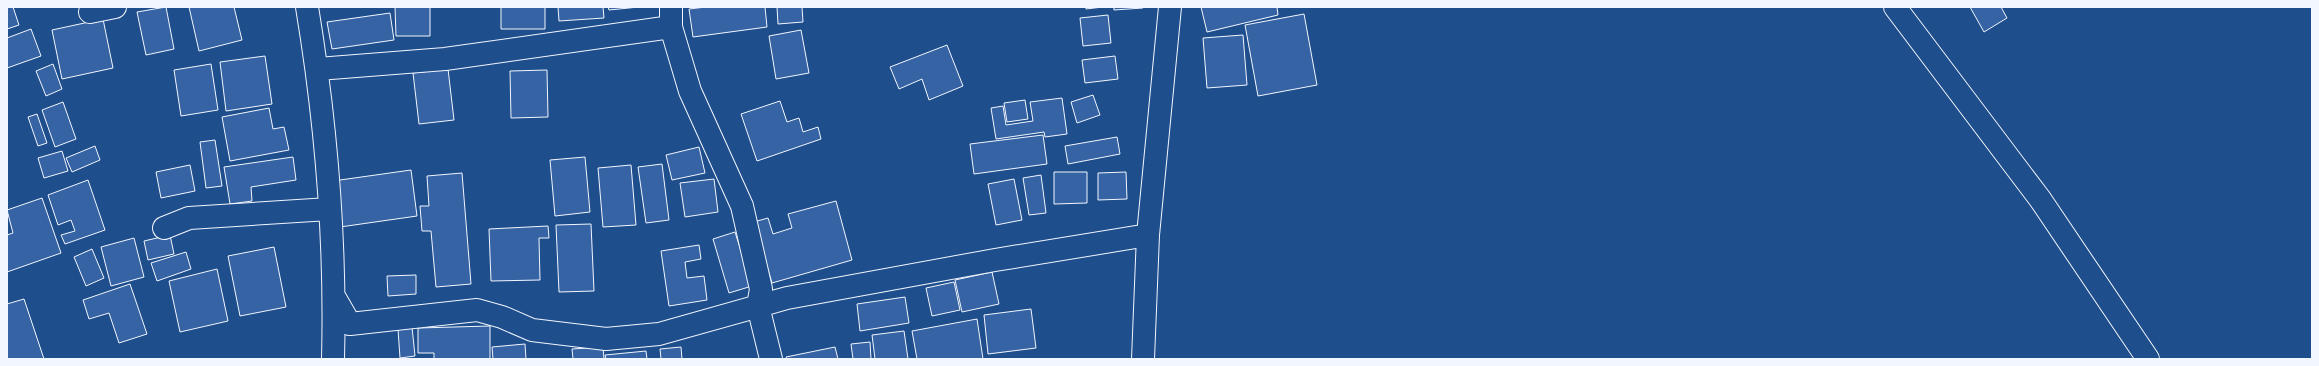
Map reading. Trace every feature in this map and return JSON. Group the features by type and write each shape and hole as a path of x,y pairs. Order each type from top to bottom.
{"street":[{"path":"90,12 115,7"},
{"path":"307,7 318,69 329,209 335,298 333,359"},
{"path":"1143,359 1148,236 1170,7"},
{"path":"1895,7 2040,199 2148,359"},
{"path":"318,69 445,59 671,17 690,91 742,206 761,289 758,306 771,359"},
{"path":"164,228 189,218 329,209"},
{"path":"335,298 350,324 477,310 502,317 532,330 606,339 659,334 787,298 995,260 1148,236"}],"building":[{"path":"7,7 13,7 19,25 7,29"},
{"path":"166,7 174,49 146,55 137,12"},
{"path":"189,7 234,7 242,40 199,51"},
{"path":"395,7 430,7 430,36 396,36"},
{"path":"501,7 545,7 545,29 501,29"},
{"path":"558,7 603,7 604,18 559,21"},
{"path":"608,7 639,7 609,10"},
{"path":"706,7 765,7 767,27 693,37 689,9"},
{"path":"777,7 802,7 803,22 778,24"},
{"path":"1086,7 1103,7 1086,9"},
{"path":"1114,7 1143,7 1143,8 1114,10"},
{"path":"1201,7 1277,7 1278,15 1207,32"},
{"path":"1970,7 2001,7 2007,18 1984,32"},
{"path":"390,13 394,40 332,49 327,22"},
{"path":"1304,14 1317,85 1258,96 1245,25"},
{"path":"1108,15 1111,43 1083,46 1080,18"},
{"path":"103,19 113,68 62,79 52,30"},
{"path":"31,29 41,56 7,68 7,38"},
{"path":"801,30 809,73 776,79 769,36"},
{"path":"1243,35 1247,85 1207,88 1203,38"},
{"path":"947,45 963,86 929,100 922,79 899,89 890,67"},
{"path":"265,56 272,104 226,111 220,62"},
{"path":"1115,56 1118,79 1085,83 1082,60"},
{"path":"53,64 62,89 46,96 36,71"},
{"path":"211,64 218,110 181,116 174,70"},
{"path":"448,69 454,120 419,124 413,73"},
{"path":"547,70 548,117 511,118 510,71"},
{"path":"1093,95 1100,115 1077,123 1071,102"},
{"path":"1062,98 1067,134 1045,137 1044,132 996,139 991,108 1003,106 1006,125 1033,121 1030,102"},
{"path":"1025,100 1028,119 1007,122 1004,103"},
{"path":"780,101 787,122 799,118 803,132 818,127 821,139 757,161 741,114"},
{"path":"63,102 76,139 55,147 42,110"},
{"path":"269,108 273,129 284,127 289,150 230,161 222,117"},
{"path":"37,114 47,143 38,146 28,117"},
{"path":"1043,135 1047,164 974,174 970,144"},
{"path":"1117,137 1120,154 1068,164 1065,146"},
{"path":"215,140 222,186 206,188 200,142"},
{"path":"95,146 100,160 72,172 66,158"},
{"path":"699,147 705,173 672,180 666,155"},
{"path":"62,151 68,171 44,178 38,158"},
{"path":"293,157 296,180 251,187 252,201 230,204 224,167"},
{"path":"585,157 590,212 555,216 550,160"},
{"path":"662,164 669,220 646,223 638,167"},
{"path":"190,165 195,191 161,198 156,172"},
{"path":"631,165 636,225 603,227 598,168"},
{"path":"411,170 417,216 340,227 333,181"},
{"path":"1054,172 1087,172 1087,203 1054,204"},
{"path":"1126,172 1127,199 1098,200 1098,173"},
{"path":"462,173 471,284 436,287 431,231 422,231 420,206 429,206 427,176"},
{"path":"1041,175 1046,213 1029,215 1023,178"},
{"path":"714,179 718,212 685,217 680,183"},
{"path":"1014,179 1022,220 996,225 988,184"},
{"path":"88,180 105,230 65,244 61,235 75,231 71,220 58,225 48,195"},
{"path":"42,198 61,253 7,272 7,235 13,233 7,210"},
{"path":"836,201 852,260 772,283 754,222 768,218 773,234 792,228 788,214"},
{"path":"591,224 594,291 559,292 556,225"},
{"path":"548,226 549,238 539,238 540,280 491,281 489,229"},
{"path":"735,232 752,286 729,293 713,239"},
{"path":"170,235 174,254 148,260 144,241"},
{"path":"134,238 144,277 111,286 101,247"},
{"path":"699,245 701,259 685,262 687,278 704,276 707,300 669,306 661,251"},
{"path":"274,247 286,307 240,316 228,256"},
{"path":"92,249 104,278 86,286 74,257"},
{"path":"186,252 191,269 157,281 151,263"},
{"path":"217,269 228,321 180,332 169,281"},
{"path":"992,272 999,304 962,312 955,280"},
{"path":"416,275 416,294 388,296 387,276"},
{"path":"954,282 960,310 932,316 926,288"},
{"path":"130,284 147,334 119,343 109,313 89,319 83,300"},
{"path":"905,297 909,323 860,331 857,304"},
{"path":"24,299 44,359 7,359 7,304"},
{"path":"1031,309 1036,348 988,354 984,315"},
{"path":"977,319 983,359 917,359 912,331"},
{"path":"490,326 490,359 434,359 434,353 418,353 418,328"},
{"path":"412,327 415,356 400,358 398,329"},
{"path":"904,331 908,359 875,359 872,335"},
{"path":"870,342 871,359 853,359 851,344"},
{"path":"525,344 526,359 493,359 492,347"},
{"path":"603,347 604,359 573,359 572,349"},
{"path":"681,347 682,359 661,359 660,349"},
{"path":"835,347 838,359 787,359 786,357"},
{"path":"646,351 647,359 606,359 605,355"}]}
